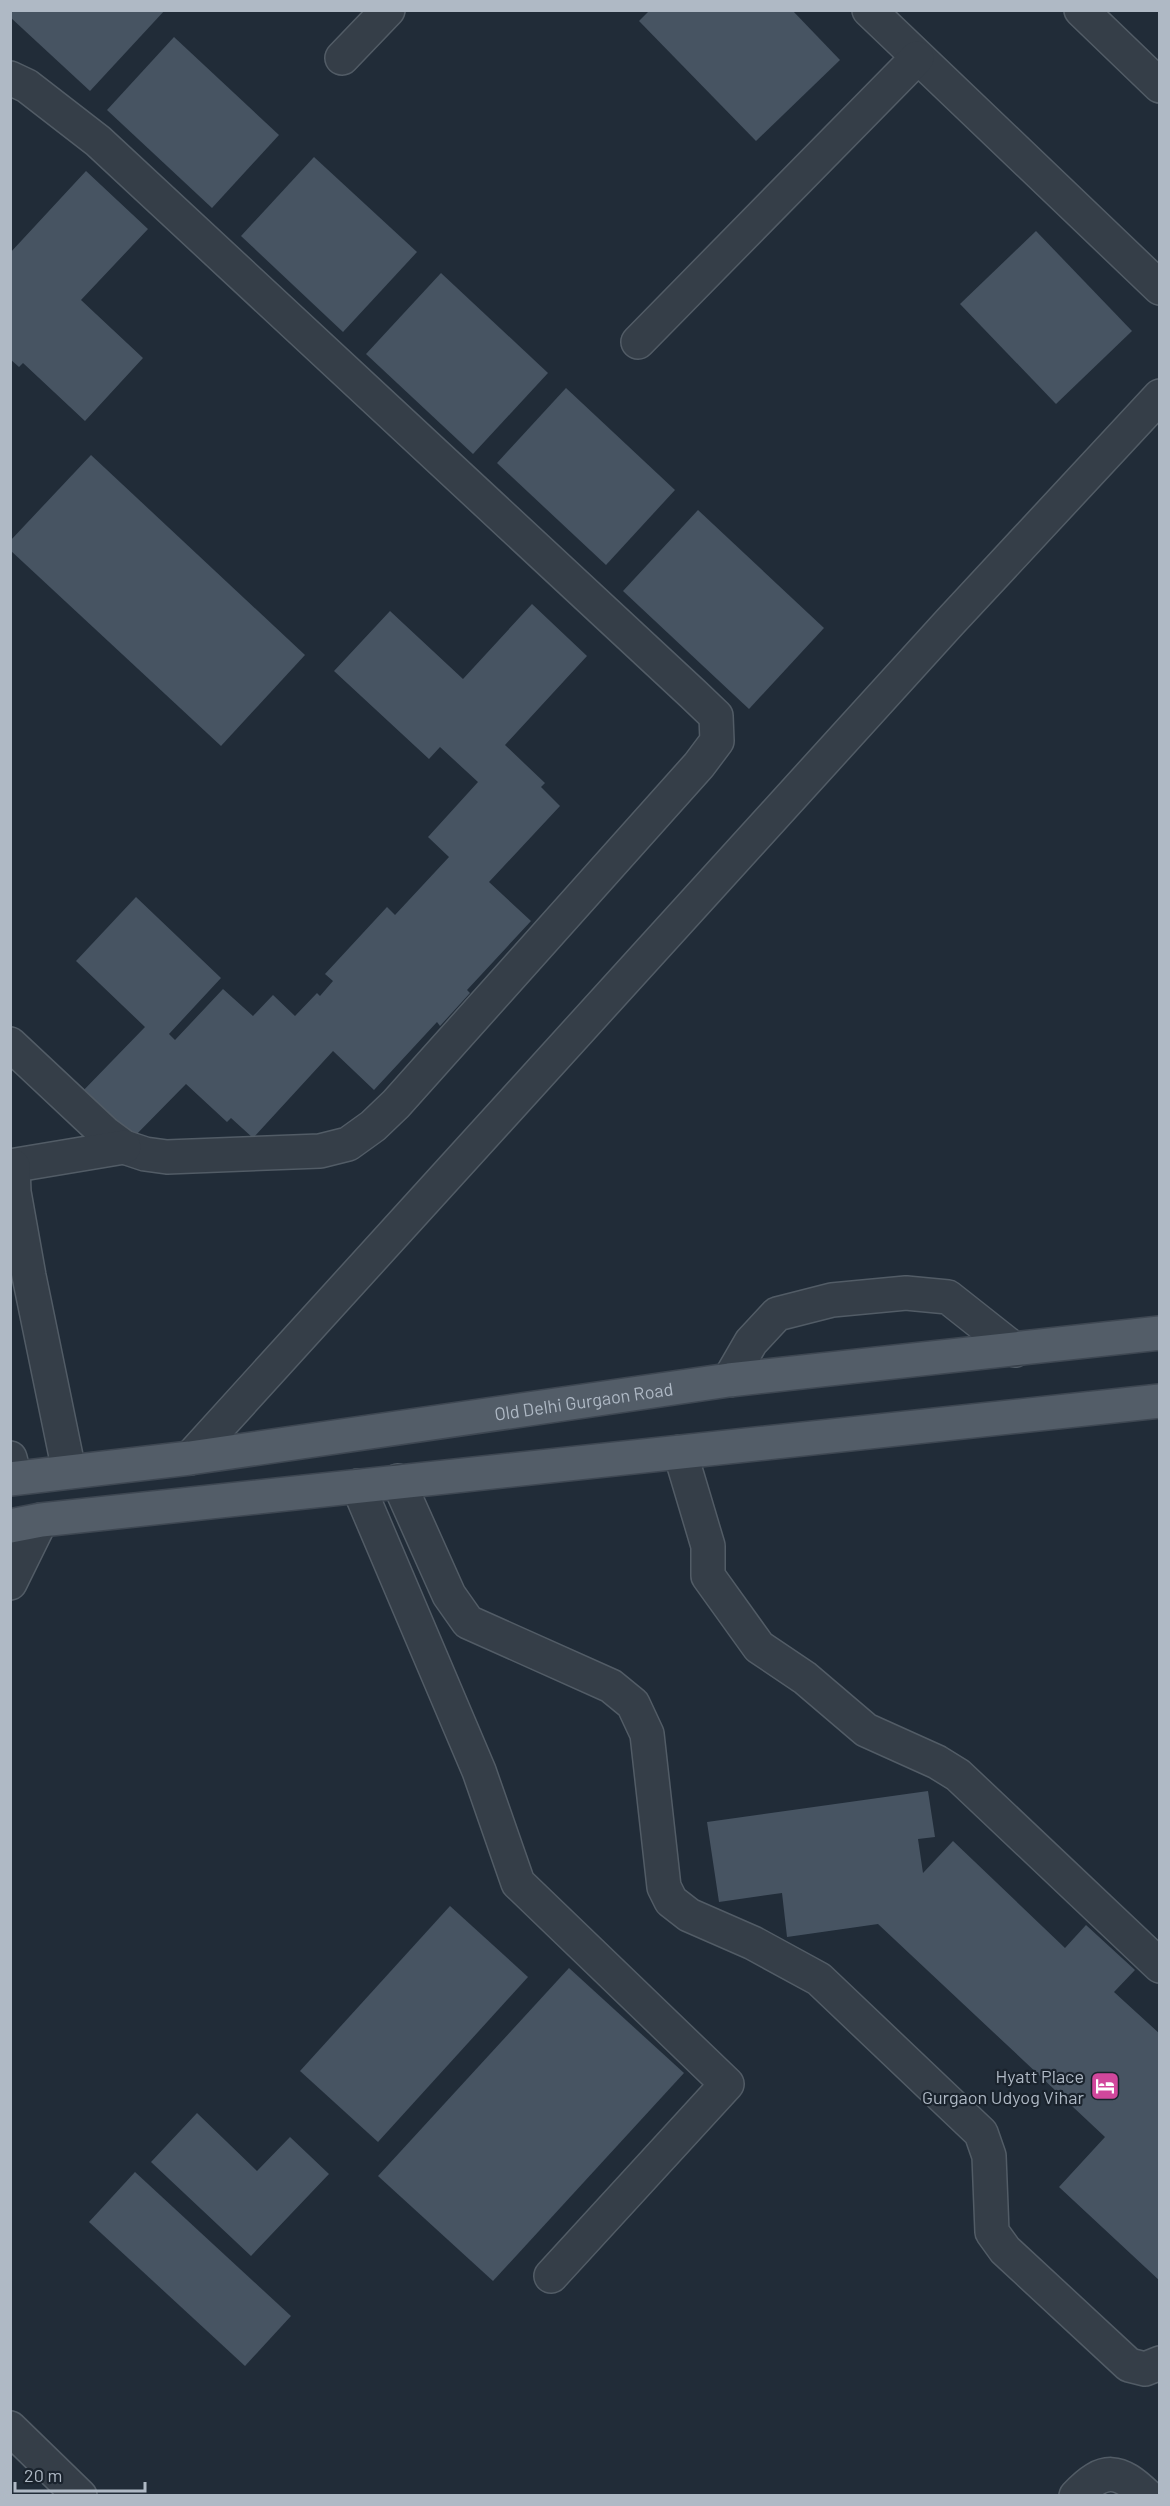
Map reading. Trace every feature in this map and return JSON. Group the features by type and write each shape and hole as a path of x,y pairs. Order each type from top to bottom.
{"main road":[{"name":"Old Delhi Gurgaon Road","path":"12,1472 69,1471 190,1458 729,1380 1160,1333"},
{"path":"26,1523 398,1481 1160,1401"}],"street":[{"path":"342,58 388,10"},
{"path":"869,10 1160,288"},
{"path":"1082,10 1160,87"},
{"path":"638,342 917,58"},
{"path":"10,78 27,86 98,141 716,716 717,741 699,765 396,1104 374,1126 348,1144 320,1151 167,1157 124,1148 12,1166 14,1192 29,1276 69,1471"},
{"path":"190,1458 949,623 1160,396"},
{"path":"10,1044 124,1148"},
{"path":"729,1380 751,1342 777,1314 832,1300 906,1293 948,1297 1015,1350"},
{"path":"680,1452 708,1546 708,1576 759,1647 806,1678 866,1730 937,1762 958,1775 1160,1966"},
{"path":"398,1481 449,1595 468,1622 611,1686 633,1704 647,1734 664,1887 671,1901 689,1915 753,1943 819,1979 981,2133 989,2156 992,2232 1005,2250 1129,2365 1145,2369 1160,2363"},
{"path":"358,1486 479,1771 518,1882 726,2084 551,2276"},
{"path":"10,1583 26,1523"},
{"path":"10,2428 80,2496"},
{"path":"1076,2496 1089,2482 1101,2476 1116,2474 1130,2479 1148,2496"}],"building":[{"path":"10,10 165,10 90,91 10,17"},
{"path":"650,10 792,10 840,60 756,141 639,21"},
{"path":"174,37 279,135 212,208 107,110"},
{"path":"314,157 417,252 343,332 241,236"},
{"path":"86,171 148,229 81,300 143,358 85,421 23,363 19,367 10,359 10,253"},
{"path":"1036,231 1132,331 1056,404 960,304"},
{"path":"441,273 548,373 473,454 366,354"},
{"path":"566,388 675,490 606,565 497,463"},
{"path":"91,455 305,655 221,746 10,550 10,541"},
{"path":"698,510 824,628 749,709 623,591"},
{"path":"532,604 587,656 505,745 545,783 541,787 560,806 489,882 531,921 467,990 470,993 440,1026 437,1022 374,1090 333,1051 253,1138 231,1118 227,1122 186,1084 128,1143 79,1095 145,1027 76,961 136,897 221,978 169,1034 175,1040 223,989 253,1016 273,995 295,1016 317,993 320,996 333,981 325,974 387,907 395,915 449,857 428,837 478,782 440,747 429,759 334,671 390,611 463,679"},
{"name":"Hyatt Place Gurgaon Udyog Vihar","path":"928,1791 935,1837 918,1839 923,1873 953,1841 1065,1948 1086,1925 1135,1970 1114,1992 1160,2034 1160,2281 1059,2187 1105,2137 878,1924 787,1937 782,1893 719,1902 707,1822"},
{"path":"450,1906 528,1977 378,2142 300,2071"},
{"path":"569,1968 684,2073 493,2281 378,2176"},
{"path":"197,2113 257,2171 290,2137 329,2174 251,2256 151,2162"},
{"path":"135,2172 291,2316 245,2366 89,2222"}],"place":[{"name":"Hyatt Place Gurgaon Udyog Vihar","path":"1105,2086"}]}
